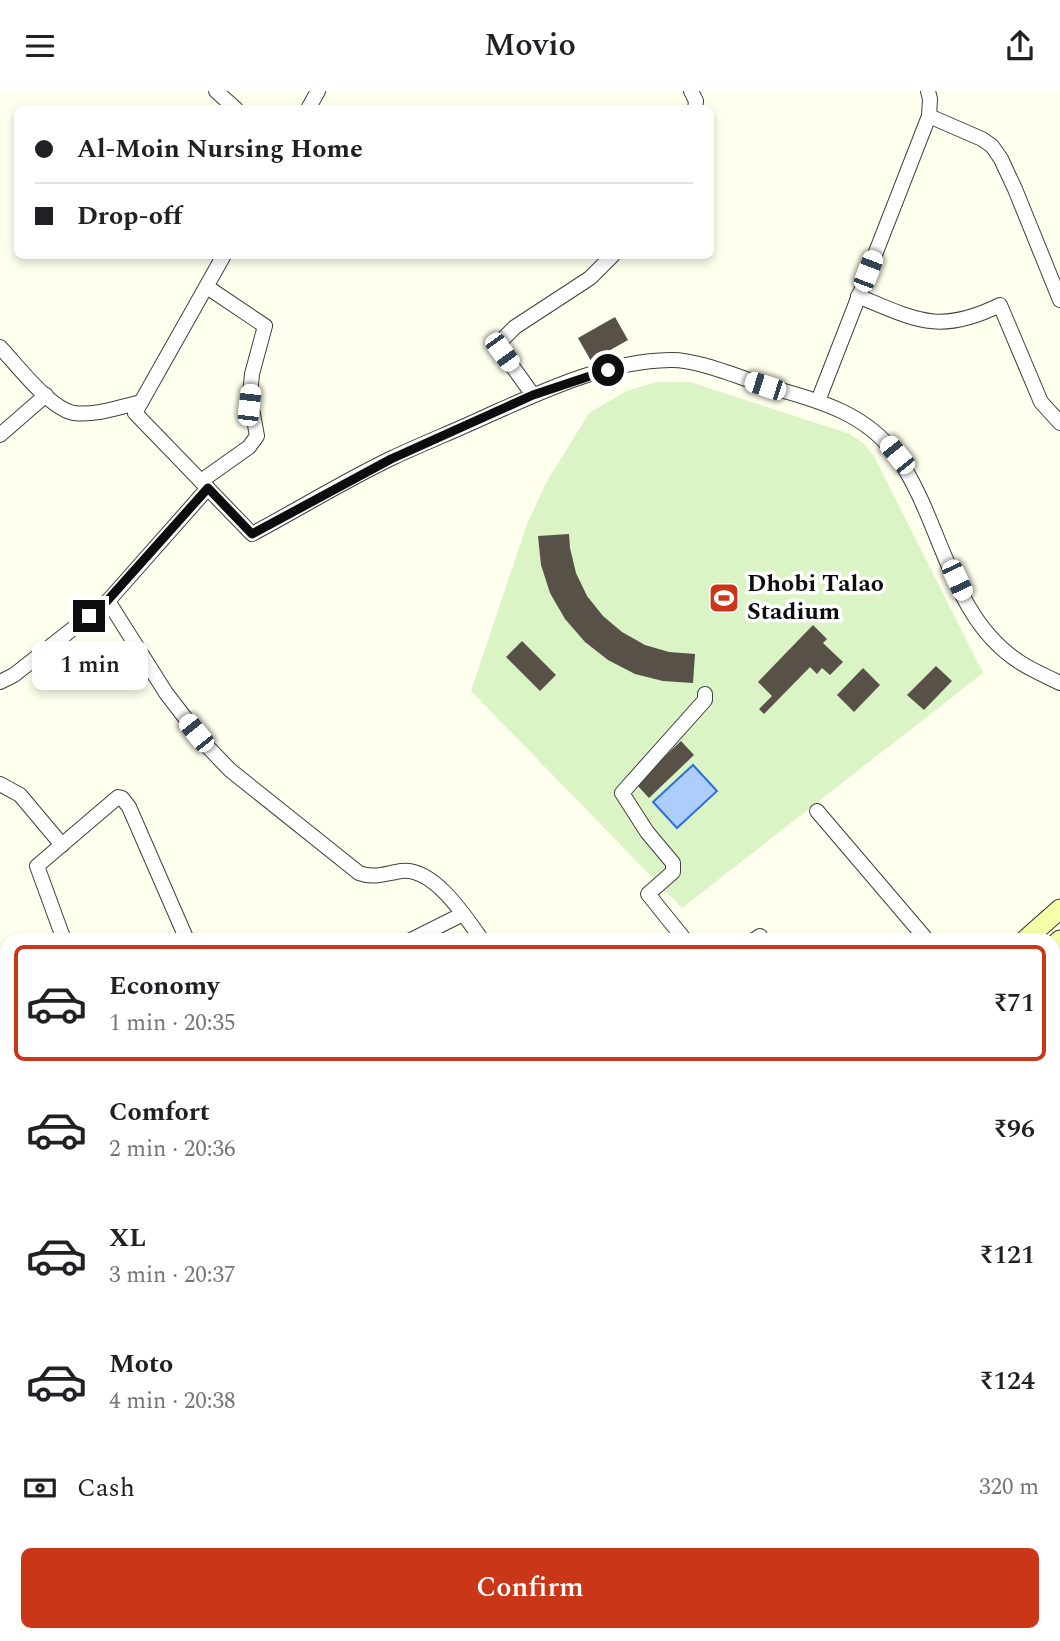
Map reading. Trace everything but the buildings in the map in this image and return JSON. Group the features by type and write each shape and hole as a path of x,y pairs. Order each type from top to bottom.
{"street":[{"path":"216,91 232,105"},
{"path":"818,401 929,116 928,91"},
{"path":"929,116 992,146 1015,189 1060,300"},
{"path":"222,259 135,413 252,534 391,459 533,395 629,363 673,359 705,366 818,401 862,422 880,435 897,455 967,604 984,629 1017,661 1060,683"},
{"path":"533,395 502,352 502,340 515,327 590,278 609,259"},
{"path":"0,683 107,601 205,485 249,447 257,436 249,405 252,374 265,326 207,287"},
{"path":"858,296 908,317 926,321 948,322 973,318 1000,305 1041,403 1060,423"},
{"path":"0,347 46,395 72,413 88,413 141,403"},
{"path":"0,435 46,395"},
{"path":"107,601 166,693 206,745 230,770 359,873 368,877 401,871 422,873 436,884 477,933"},
{"path":"679,933 648,894 673,872 673,863 647,832 622,793 705,701 705,694"},
{"path":"0,784 20,795 62,845"},
{"path":"61,933 37,866 114,800 122,798 129,807 184,933"},
{"path":"817,811 921,933"},
{"path":"1033,933 1060,909"},
{"path":"425,933 463,914"}],"green space":[{"name":"Dhobi Talao Stadium","path":"656,382 690,382 850,434 864,444 874,456 983,673 682,908 471,691 527,524 546,483 589,413 627,391"}],"water":[{"path":"693,765 717,791 677,828 653,802"}],"place":[{"name":"Dhobi Talao Stadium","path":"724,598"}],"route":[{"path":"89,616 107,601 208,488 252,534 391,459 533,395 608,370"}]}
